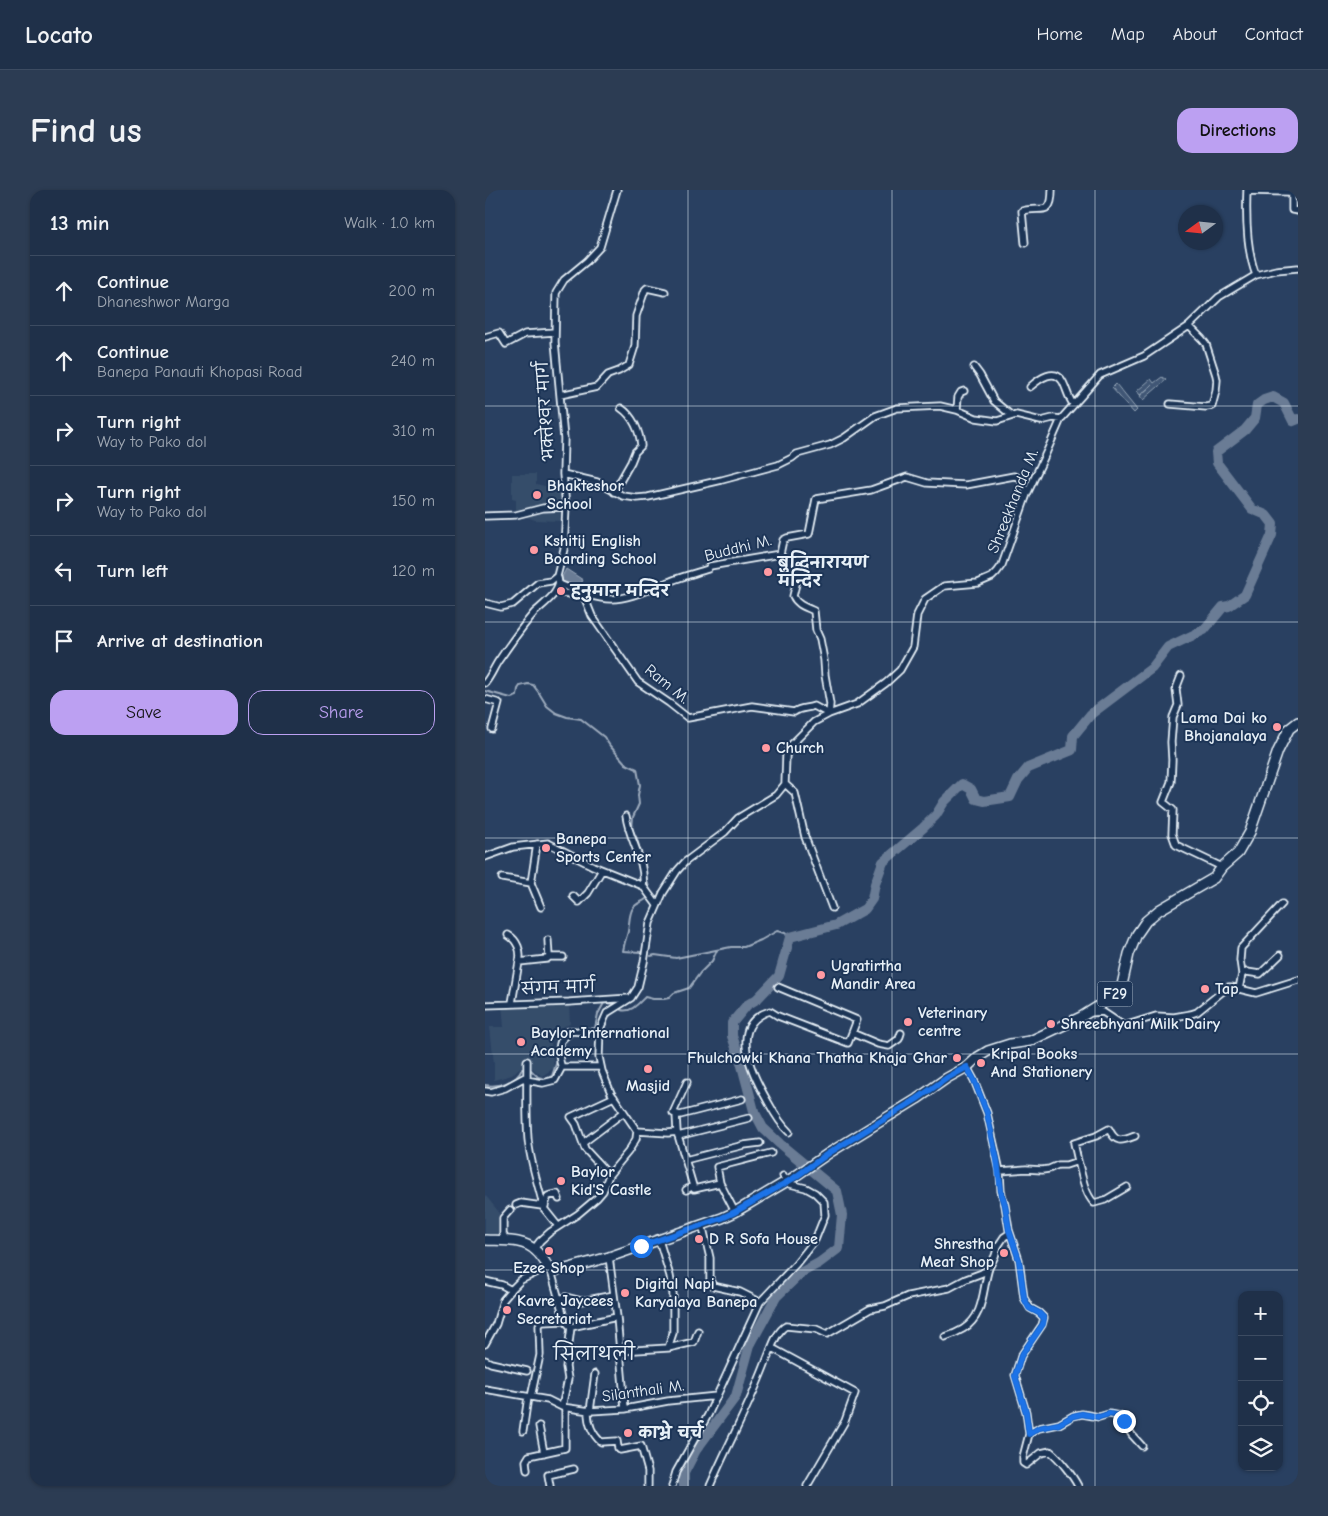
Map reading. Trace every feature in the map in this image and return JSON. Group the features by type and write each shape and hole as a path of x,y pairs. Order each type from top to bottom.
{"main road":[{"name":"F29","path":"549,1269 566,1269 609,1258 735,1212 967,1067 988,1051 1010,1044 1030,1041 1089,1014 1119,991 1129,954 1137,934 1146,921 1159,910 1214,878 1222,867 1238,852 1250,832 1277,751 1289,729 1298,722"},
{"path":"485,1240 506,1240 525,1244 535,1249 549,1269"}],"street":[{"name":"भक्तेश्वर मार्ग","path":"559,584 557,576 564,549 566,507 563,474 564,439 555,332 556,293 564,280 587,261 600,247 617,190"},
{"path":"1025,243 1022,212 1050,206 1052,202 1051,190"},
{"path":"1256,275 1249,239 1247,190 1289,192 1292,195 1292,210 1298,211"},
{"name":"Shreekhanda M.","path":"785,784 786,756 789,747 813,722 857,704 886,683 900,670 913,647 917,615 925,599 944,586 979,583 992,577 997,572 1002,565 1027,494 1061,418 1100,374 1145,356 1189,326 1219,297 1256,275 1276,270 1298,268"},
{"path":"560,395 597,387 608,375 629,365 635,346 636,316 645,290 647,288 665,292"},
{"path":"1170,404 1210,407 1214,401 1217,380 1206,344 1189,326"},
{"path":"485,337 499,333 506,344 525,334 555,332"},
{"path":"974,367 994,400 1012,416"},
{"path":"1030,387 1046,375 1057,376 1065,384 1069,399 1073,404"},
{"path":"957,410 958,397 964,391"},
{"path":"563,474 597,482 623,496 637,498 659,496 778,465 797,454 830,445 844,438 875,416 897,408 941,406 976,418 997,421 1012,416 1022,416 1041,421 1061,418"},
{"path":"613,492 635,452 641,446 641,436 633,420 621,408"},
{"name":"Buddhi M.","path":"559,584 585,594 611,599 629,596 691,575 710,566 780,554 783,540 809,534 816,499 871,490 907,477 927,483 966,485 1014,476 1020,478 1027,494"},
{"path":"485,516 516,515 543,508 566,507"},
{"path":"780,554 797,568 797,580 793,596 795,600 800,605 814,611 816,630 820,639 824,660 830,704 829,714"},
{"path":"485,603 501,607 513,604 538,583 551,581 557,576"},
{"path":"485,683 498,661 528,621 555,592 559,584"},
{"name":"Ram M.","path":"555,592 584,596 592,616 638,682 688,718 751,706 794,712 800,708 814,706 829,714"},
{"path":"1181,676 1176,689 1178,705 1173,717 1171,782 1163,802 1173,810 1172,834 1176,845 1222,867"},
{"path":"485,699 499,703 492,730"},
{"path":"535,1249 540,1241 558,1226 578,1214 597,1198 603,1191 609,1175 636,1139 637,1131 605,1080 599,1057 599,1035 607,1013 631,998 638,988 650,923 656,904 677,871 685,862 725,832 738,818 776,795 785,784 795,793 805,837 832,908"},
{"path":"626,816 627,825 639,858 645,888 656,904"},
{"path":"485,857 513,847 548,843 602,870 645,888"},
{"path":"537,844 531,883 541,907"},
{"path":"573,896 579,902 588,893 602,870"},
{"path":"502,878 531,883"},
{"path":"1239,989 1242,974 1241,948 1282,904"},
{"path":"508,935 516,941 520,956 512,1003"},
{"path":"548,940 549,957"},
{"path":"1242,974 1247,972 1261,974 1280,955"},
{"path":"519,962 547,959 549,957 563,957"},
{"path":"1089,1014 1103,1012 1124,1026 1156,1016 1174,1017 1197,1012 1227,987 1231,986 1255,993 1298,980"},
{"path":"778,987 857,1020 848,1043 778,1016 770,1011 757,1016 750,1024 746,1035 745,1048 759,1088 781,1125 789,1132"},
{"name":"संगम मार्ग","path":"485,1005 631,998"},
{"path":"485,1091 491,1092 505,1088 527,1078 543,1083 555,1080 562,1067 560,1064 561,1041 571,1031 599,1035"},
{"path":"852,1033 878,1044 889,1046 899,1039 901,1033"},
{"path":"527,1061 529,1140 543,1207 558,1226"},
{"path":"562,1067 601,1067"},
{"path":"967,1067 987,1113 1010,1233 1019,1260 1024,1298 1029,1308 1044,1318 1043,1324 1021,1356 1015,1376 1026,1412 1029,1434 1023,1463 1026,1465 1041,1454 1050,1451 1073,1476 1079,1486"},
{"path":"687,1082 673,1113 676,1114 677,1134 693,1186 694,1189 720,1183"},
{"path":"609,1175 590,1156 571,1116 614,1097"},
{"path":"676,1114 680,1115 742,1099"},
{"path":"583,1143 624,1112"},
{"path":"637,1131 677,1134 749,1118"},
{"path":"1127,1187 1105,1200 1094,1203 1083,1184 1074,1143 1109,1129 1112,1136 1117,1140 1126,1140 1135,1136"},
{"path":"685,1160 760,1143"},
{"path":"735,1212 720,1183 717,1167 771,1153"},
{"path":"999,1171 1042,1170 1078,1161"},
{"path":"672,1486 676,1472 717,1396 761,1302 815,1240 825,1215 824,1202 815,1193 806,1188 790,1184 788,1178"},
{"path":"686,1190 693,1186"},
{"path":"543,1207 547,1196 557,1194 559,1199"},
{"path":"516,1205 521,1203 543,1207"},
{"path":"506,1240 503,1234 503,1218 510,1210"},
{"path":"702,1224 710,1258 710,1280 713,1286 740,1292 761,1302"},
{"path":"945,1338 965,1328 977,1314 982,1301 989,1268 999,1246 1010,1233"},
{"path":"659,1240 670,1276 673,1294 673,1333 668,1348"},
{"path":"609,1258 617,1317 625,1409"},
{"path":"710,1486 782,1328 785,1326 816,1330 827,1334 870,1309 894,1303 909,1296 949,1288 989,1268"},
{"path":"485,1344 488,1334 496,1324 503,1300 511,1290 521,1280 549,1269 565,1321 571,1327"},
{"path":"485,1281 511,1290"},
{"path":"559,1299 566,1297 582,1301 614,1295"},
{"path":"571,1327 617,1317"},
{"path":"523,1431 529,1397 540,1355 539,1325 542,1322 565,1321"},
{"path":"527,1470 526,1461 529,1456 565,1448 563,1407 568,1379 566,1367 571,1327"},
{"path":"620,1350 668,1348 694,1342 698,1331"},
{"path":"772,1348 855,1393 845,1421 807,1486"},
{"path":"485,1360 527,1371"},
{"path":"595,1374 588,1417 594,1435 601,1442 617,1441 620,1450 641,1446 648,1471 648,1486"},
{"name":"Silanthali M.","path":"485,1389 548,1400 563,1407 589,1411 625,1409 668,1401 717,1396"},
{"path":"1029,1434 1039,1428 1059,1424 1073,1416 1082,1414 1099,1417 1109,1414 1121,1416 1132,1435 1142,1446"},
{"path":"539,1426 544,1453"},
{"path":"550,1486 548,1475 574,1469"}],"shaded area":[{"path":"1162,377 1166,380 1143,400 1140,396 1152,385 1140,395 1137,391 1151,379 1154,383"},
{"path":"1116,384 1137,410 1134,413 1112,388"},
{"name":"Bhakteshor School","path":"512,474 536,474 536,484 561,490 563,507 561,521 535,520 516,513 516,500 512,499"},
{"path":"566,569 583,580 576,590 560,581"},
{"name":"Baylor International Academy","path":"569,1002 570,1024 552,1031 550,1037 554,1068 542,1076 532,1068 524,1066 512,1075 494,1080 490,1027 504,1027 502,1003"},
{"path":"485,1195 498,1211 503,1235 485,1234"}],"waterway":[{"path":"684,1486 684,1473 696,1450 736,1396 750,1345 776,1297 802,1272 819,1263 839,1248 842,1215 837,1191 763,1128 754,1111 732,1036 732,1023 747,1005 757,999 779,976 790,937 836,925 865,909 872,899 883,862 923,828 936,815 944,802 962,784 971,789 976,799 984,801 1010,797 1018,780 1028,768 1072,750 1073,736 1091,714 1152,668 1168,647 1204,630 1223,607 1229,606 1245,595 1272,535 1273,524 1266,515 1252,509 1217,463 1216,452 1245,430 1255,418 1257,405 1264,400 1273,397 1284,403 1293,421 1298,419"},
{"path":"485,691 511,698 517,696 520,686 533,685 547,706 556,713 581,719 604,737 626,764 637,769 640,785 639,804 633,817 632,829 637,839 644,865"},
{"path":"646,877 650,891"},
{"path":"642,954 641,952 623,951 631,911 649,896"},
{"path":"651,956 676,958 731,947 744,947 777,931 785,933 790,937"},
{"path":"621,1010 631,1009 645,997 653,999 669,998 674,993 689,988 712,961 717,950"},
{"path":"557,1044 559,1036 567,1028 595,1028 598,1014 604,1003 616,1004"},
{"path":"485,1085 495,1086 511,1081 522,1069 530,1069 538,1077 546,1079 552,1076 557,1061"}],"place":[{"name":"Bhakteshor School","path":"537,495"},
{"name":"Kshitij English Boarding School","path":"534,550"},
{"name":"बुद्धिनारायण मन्दिर","path":"768,572"},
{"name":"हनुमान मन्दिर","path":"561,591"},
{"name":"Lama Dai ko Bhojanalaya","path":"1277,727"},
{"name":"Church","path":"766,748"},
{"name":"Banepa Sports Center","path":"546,848"},
{"name":"Ugratirtha Mandir Area","path":"821,975"},
{"name":"Tap","path":"1205,989"},
{"name":"Veterinary centre","path":"908,1022"},
{"name":"Shreebhyani Milk Dairy","path":"1051,1024"},
{"name":"Baylor International Academy","path":"521,1042"},
{"name":"Fhulchowki Khana Thatha Khaja Ghar","path":"957,1058"},
{"name":"Kripal Books And Stationery","path":"981,1063"},
{"name":"Masjid","path":"648,1069"},
{"name":"Baylor Kid'S Castle","path":"561,1181"},
{"name":"D R Sofa House","path":"699,1239"},
{"name":"Ezee Shop","path":"549,1251"},
{"name":"Shrestha Meat Shop","path":"1004,1253"},
{"name":"Digital Napi Karyalaya Banepa","path":"625,1293"},
{"name":"Kavre Jaycees Secretariat","path":"507,1310"},
{"name":"काभ्रे चर्च","path":"628,1433"}],"district":[{"name":"सिलाथली","path":"594,1354"}],"route":[{"path":"641,1246 735,1212 794,1178 829,1153 967,1067 987,1113 1009,1230 1019,1260 1024,1298 1029,1308 1044,1318 1043,1324 1021,1356 1015,1376 1026,1412 1029,1434 1039,1428 1059,1424 1073,1416 1082,1414 1099,1417 1109,1414 1121,1416 1124,1421"}]}
